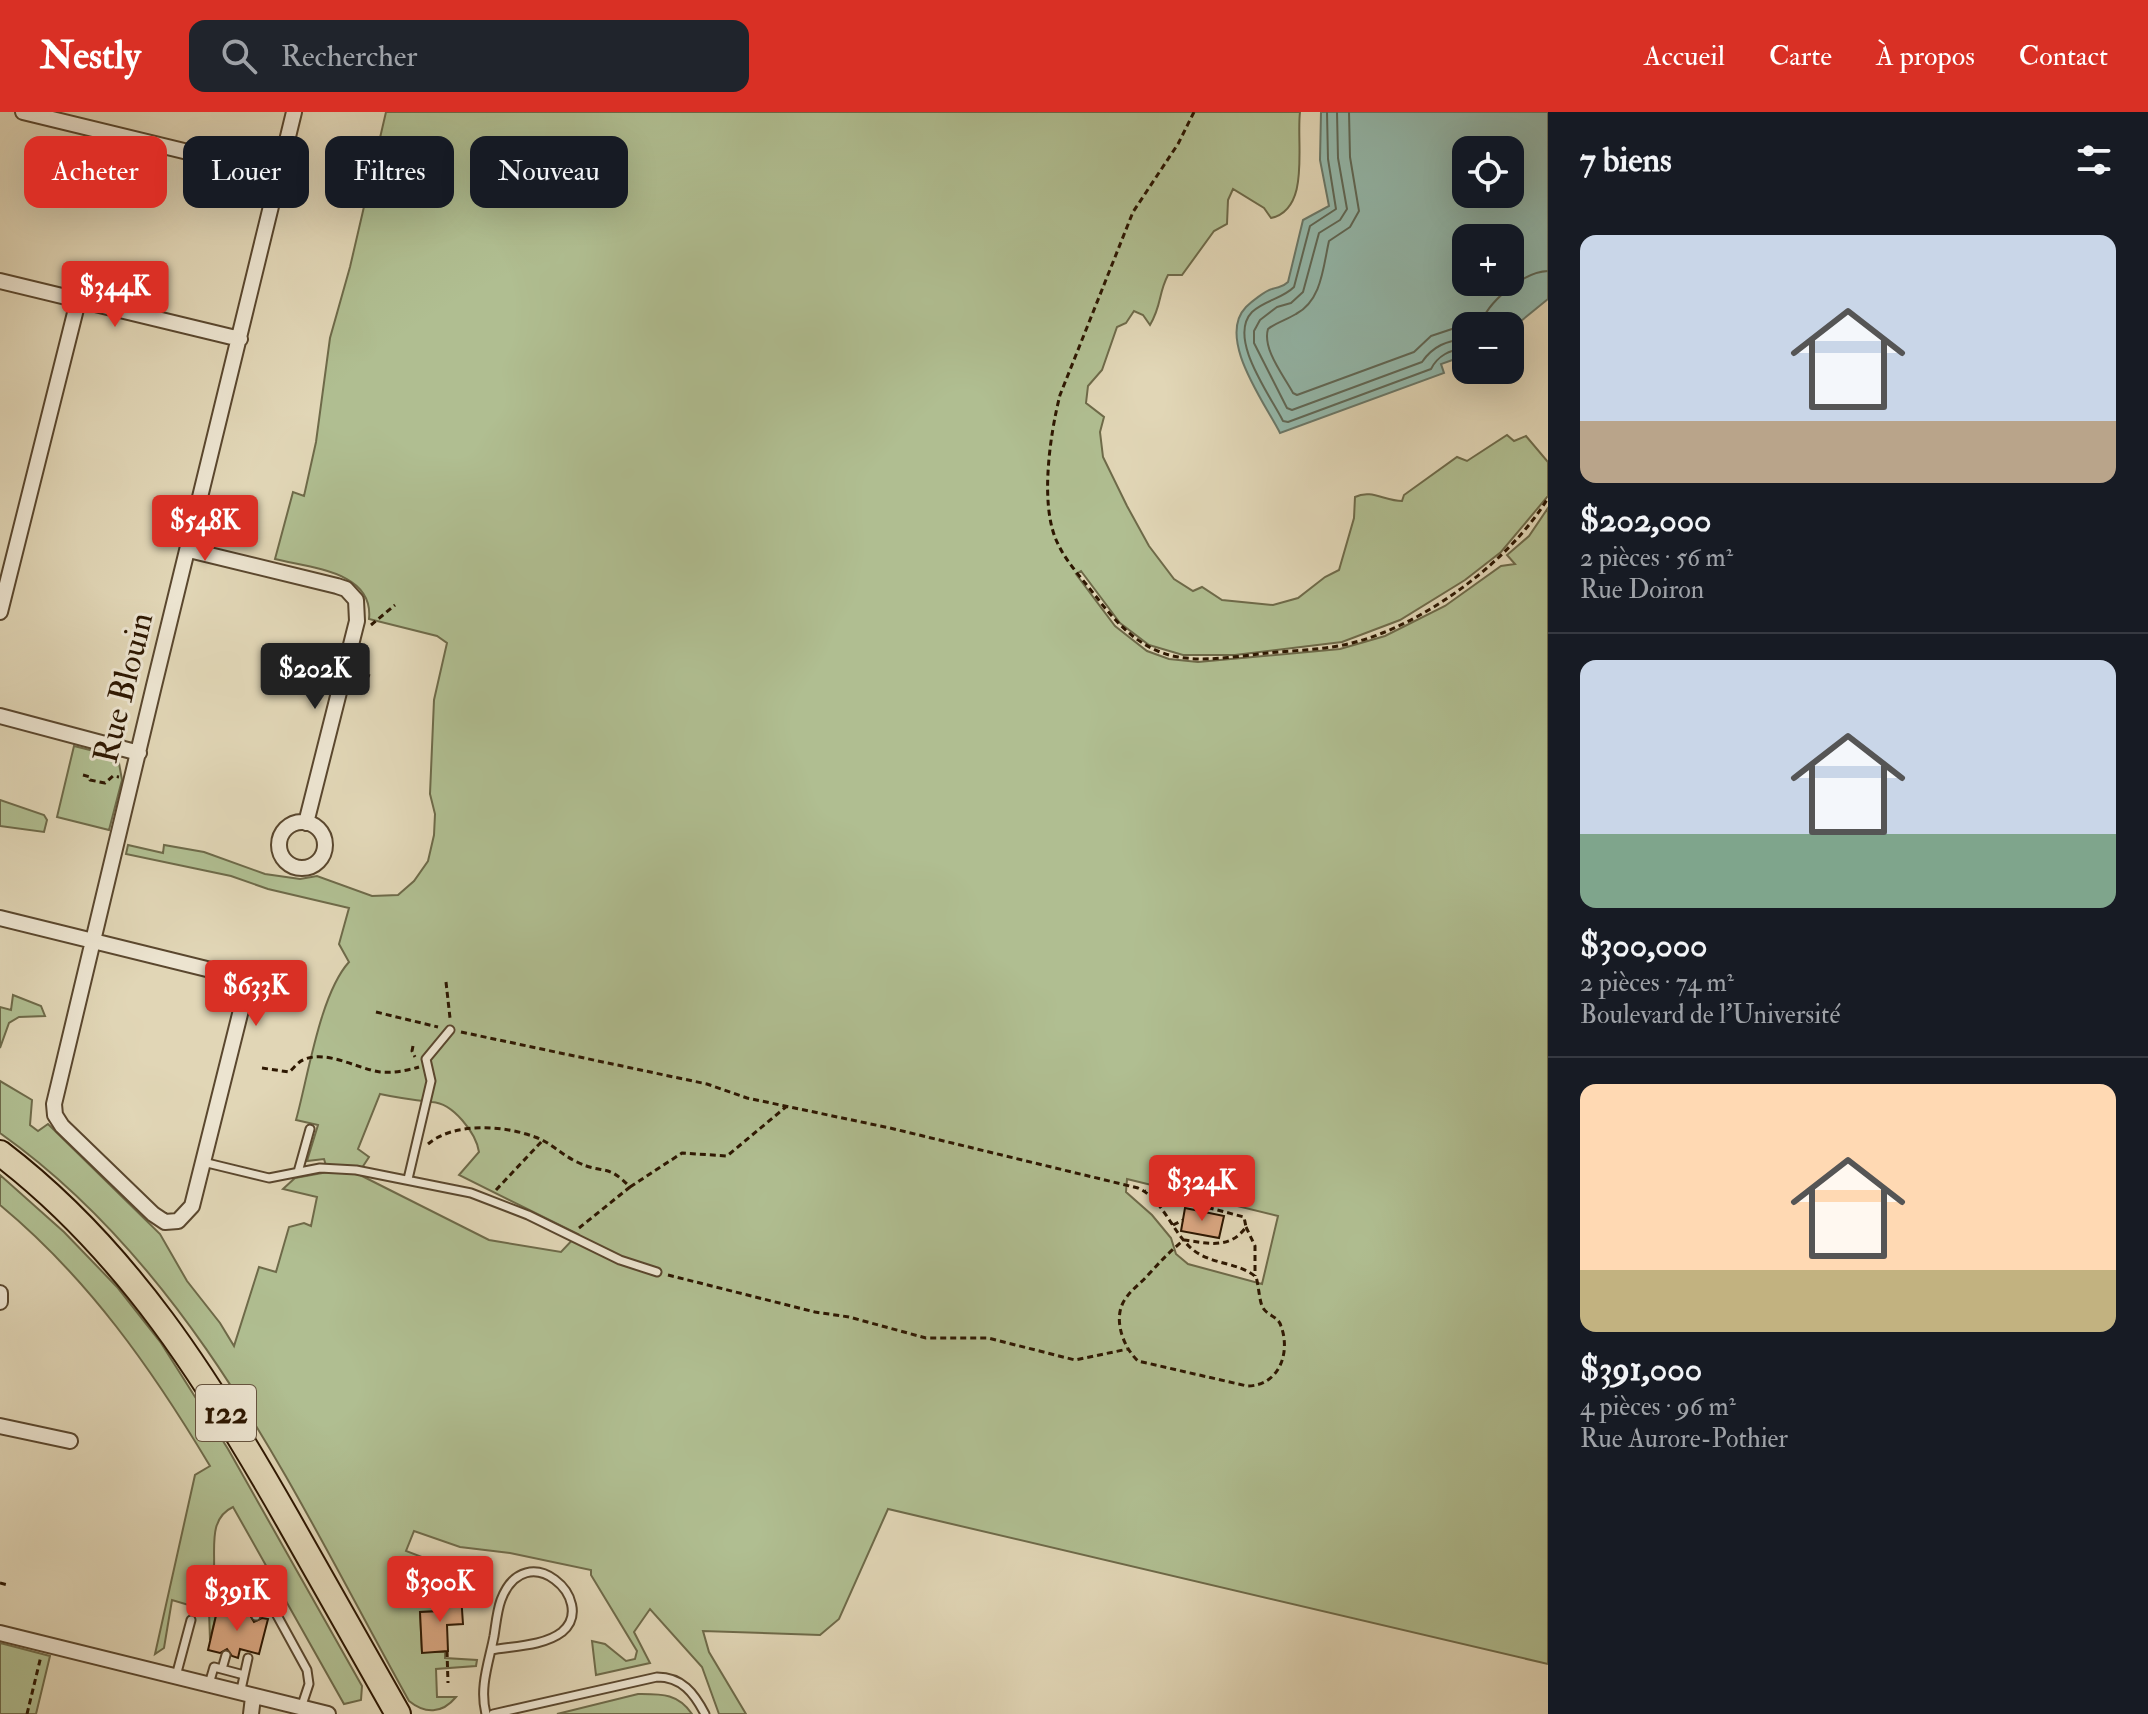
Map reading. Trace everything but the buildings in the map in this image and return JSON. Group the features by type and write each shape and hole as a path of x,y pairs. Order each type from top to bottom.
{"main road":[{"name":"122","path":"0,1153 87,1230 137,1285 172,1331 248,1450 392,1712"}],"street":[{"path":"23,112 183,151"},
{"name":"Rue Blouin","path":"288,136 294,112"},
{"name":"Rue Blouin","path":"203,1162 192,1206 178,1221 165,1222 158,1219 62,1126 55,1115 54,1104 271,208"},
{"path":"0,281 240,339"},
{"path":"0,612 78,301"},
{"path":"189,550 337,586 352,593 356,600 357,621 306,823"},
{"path":"0,716 139,753"},
{"path":"0,918 223,973 240,986 242,1006 203,1162"},
{"path":"0,1293 0,1302"},
{"path":"0,1426 70,1441"},
{"path":"0,1633 328,1714"},
{"path":"246,1696 251,1714"}],"lane":[{"path":"408,1179 431,1081 426,1065 429,1053 450,1030"},
{"path":"298,1172 310,1129"},
{"path":"203,1162 263,1178 347,1169 408,1179 488,1199 567,1236 657,1272"},
{"path":"486,1714 483,1681 501,1601 517,1579 527,1573 550,1575 560,1583 571,1606 571,1617 563,1631 543,1641 491,1650"},
{"path":"256,1577 307,1670 309,1684 301,1708"},
{"path":"202,1581 247,1592 262,1588"},
{"path":"256,1616 258,1606 268,1599"},
{"path":"176,1678 191,1620"},
{"path":"222,1669 226,1655"},
{"path":"246,1696 244,1675 248,1658"},
{"path":"209,1686 214,1667 244,1675"},
{"path":"493,1714 657,1677 678,1681 687,1688 705,1714"}],"path":[{"path":"1194,112 1178,144 1128,223 1060,395 1053,422 1049,491 1054,532 1066,557 1117,623 1148,647 1178,657 1214,659 1353,643 1394,627 1457,591 1522,535 1548,498"},
{"path":"371,625 395,605"},
{"path":"83,775 105,783 113,776 132,781"},
{"path":"446,982 450,1030"},
{"path":"376,1012 707,1084 747,1098 1108,1178 1244,1217 1255,1246 1255,1276 1263,1308 1277,1318 1284,1348 1283,1364 1264,1383 1247,1386 1138,1361 1128,1349 1119,1319 1124,1299 1159,1261 1184,1240 1222,1245 1246,1227"},
{"path":"262,1068 289,1072 302,1060 311,1058 390,1072 426,1065"},
{"path":"567,1236 630,1187 682,1153 727,1156 787,1106"},
{"path":"413,1157 449,1130 518,1133 543,1140 580,1164 616,1173 630,1187"},
{"path":"488,1199 543,1140"},
{"path":"1145,1191 1184,1240 1209,1260 1255,1276"},
{"path":"1173,1225 1183,1220"},
{"path":"657,1272 926,1338 988,1338 1075,1360 1128,1349"},
{"path":"0,1583 8,1585"},
{"path":"27,1714 44,1645"},
{"path":"447,1651 448,1683"}],"green space":[{"path":"386,112 1300,112 1299,174 1292,202 1284,212 1271,218 1264,208 1233,189 1228,200 1227,224 1214,231 1182,275 1168,275 1150,325 1143,315 1134,311 1126,323 1117,327 1102,370 1088,386 1086,403 1104,417 1100,432 1103,457 1149,546 1174,579 1193,591 1202,587 1222,600 1273,605 1298,598 1339,570 1354,518 1355,497 1367,494 1402,501 1404,495 1457,457 1467,461 1507,435 1514,441 1526,436 1548,462 1548,496 1501,552 1465,580 1400,620 1342,642 1235,655 1183,655 1149,645 1120,623 1081,571 1076,574 1115,626 1147,651 1169,659 1198,662 1340,649 1385,636 1445,606 1501,566 1515,564 1507,555 1529,536 1548,508 1548,1664 888,1509 839,1619 820,1635 703,1631 709,1652 746,1714 719,1714 702,1667 650,1609 634,1632 650,1663 596,1675 592,1641 605,1644 626,1661 635,1659 637,1651 591,1575 591,1570 510,1553 460,1547 414,1531 406,1551 430,1560 426,1576 462,1572 457,1595 440,1596 441,1611 420,1612 422,1652 445,1652 445,1658 477,1660 476,1666 436,1669 437,1697 456,1697 445,1707 427,1710 409,1701 281,1468 185,1320 130,1251 69,1189 0,1133 0,1081 32,1100 30,1125 38,1131 48,1124 160,1234 187,1281 234,1346 259,1267 276,1272 289,1227 304,1223 311,1226 317,1197 283,1189 295,1178 328,1172 324,1159 307,1161 318,1125 296,1120 330,994 349,962 339,944 349,908 268,889 231,876 126,854 128,845 163,853 164,845 204,852 265,874 300,879 317,876 372,896 398,895 414,881 428,861 435,814 430,794 434,700 447,643 437,636 369,619 368,603 361,591 337,574 275,559 293,492 304,496 316,442 330,338 364,208 454,208 454,136 380,136","holes":["380,1094 440,1104 455,1113 468,1128 479,1152 459,1175 578,1234 561,1252 489,1240 358,1174 369,1157 358,1149","1127,1179 1278,1216 1262,1284 1188,1264 1176,1254 1171,1238 1152,1215 1126,1192"]},
{"path":"74,746 106,754 119,763 122,780 109,830 57,817"},
{"path":"0,800 44,815 47,820 44,832 0,826"},
{"path":"13,995 41,1006 45,1016 19,1017 9,1023 0,1048 0,1007 11,1010"},
{"path":"0,1175 64,1232 117,1287 161,1343 228,1449 362,1686 361,1700 344,1704 233,1507 225,1512 217,1525 214,1569 198,1574 195,1588 225,1595 221,1608 218,1607 210,1640 209,1611 172,1600 164,1648 155,1654 195,1475 210,1466 116,1326 62,1263 0,1205"},
{"path":"0,1643 50,1656 36,1714 0,1714"},
{"path":"638,1694 675,1698 692,1714 557,1714"}],"water":[{"path":"1321,112 1548,112 1548,299 1524,319 1524,312 1452,312 1452,360 1441,364 1444,373 1280,433 1246,370 1237,336 1238,320 1255,300 1288,282 1303,220 1329,206 1320,160"}]}
